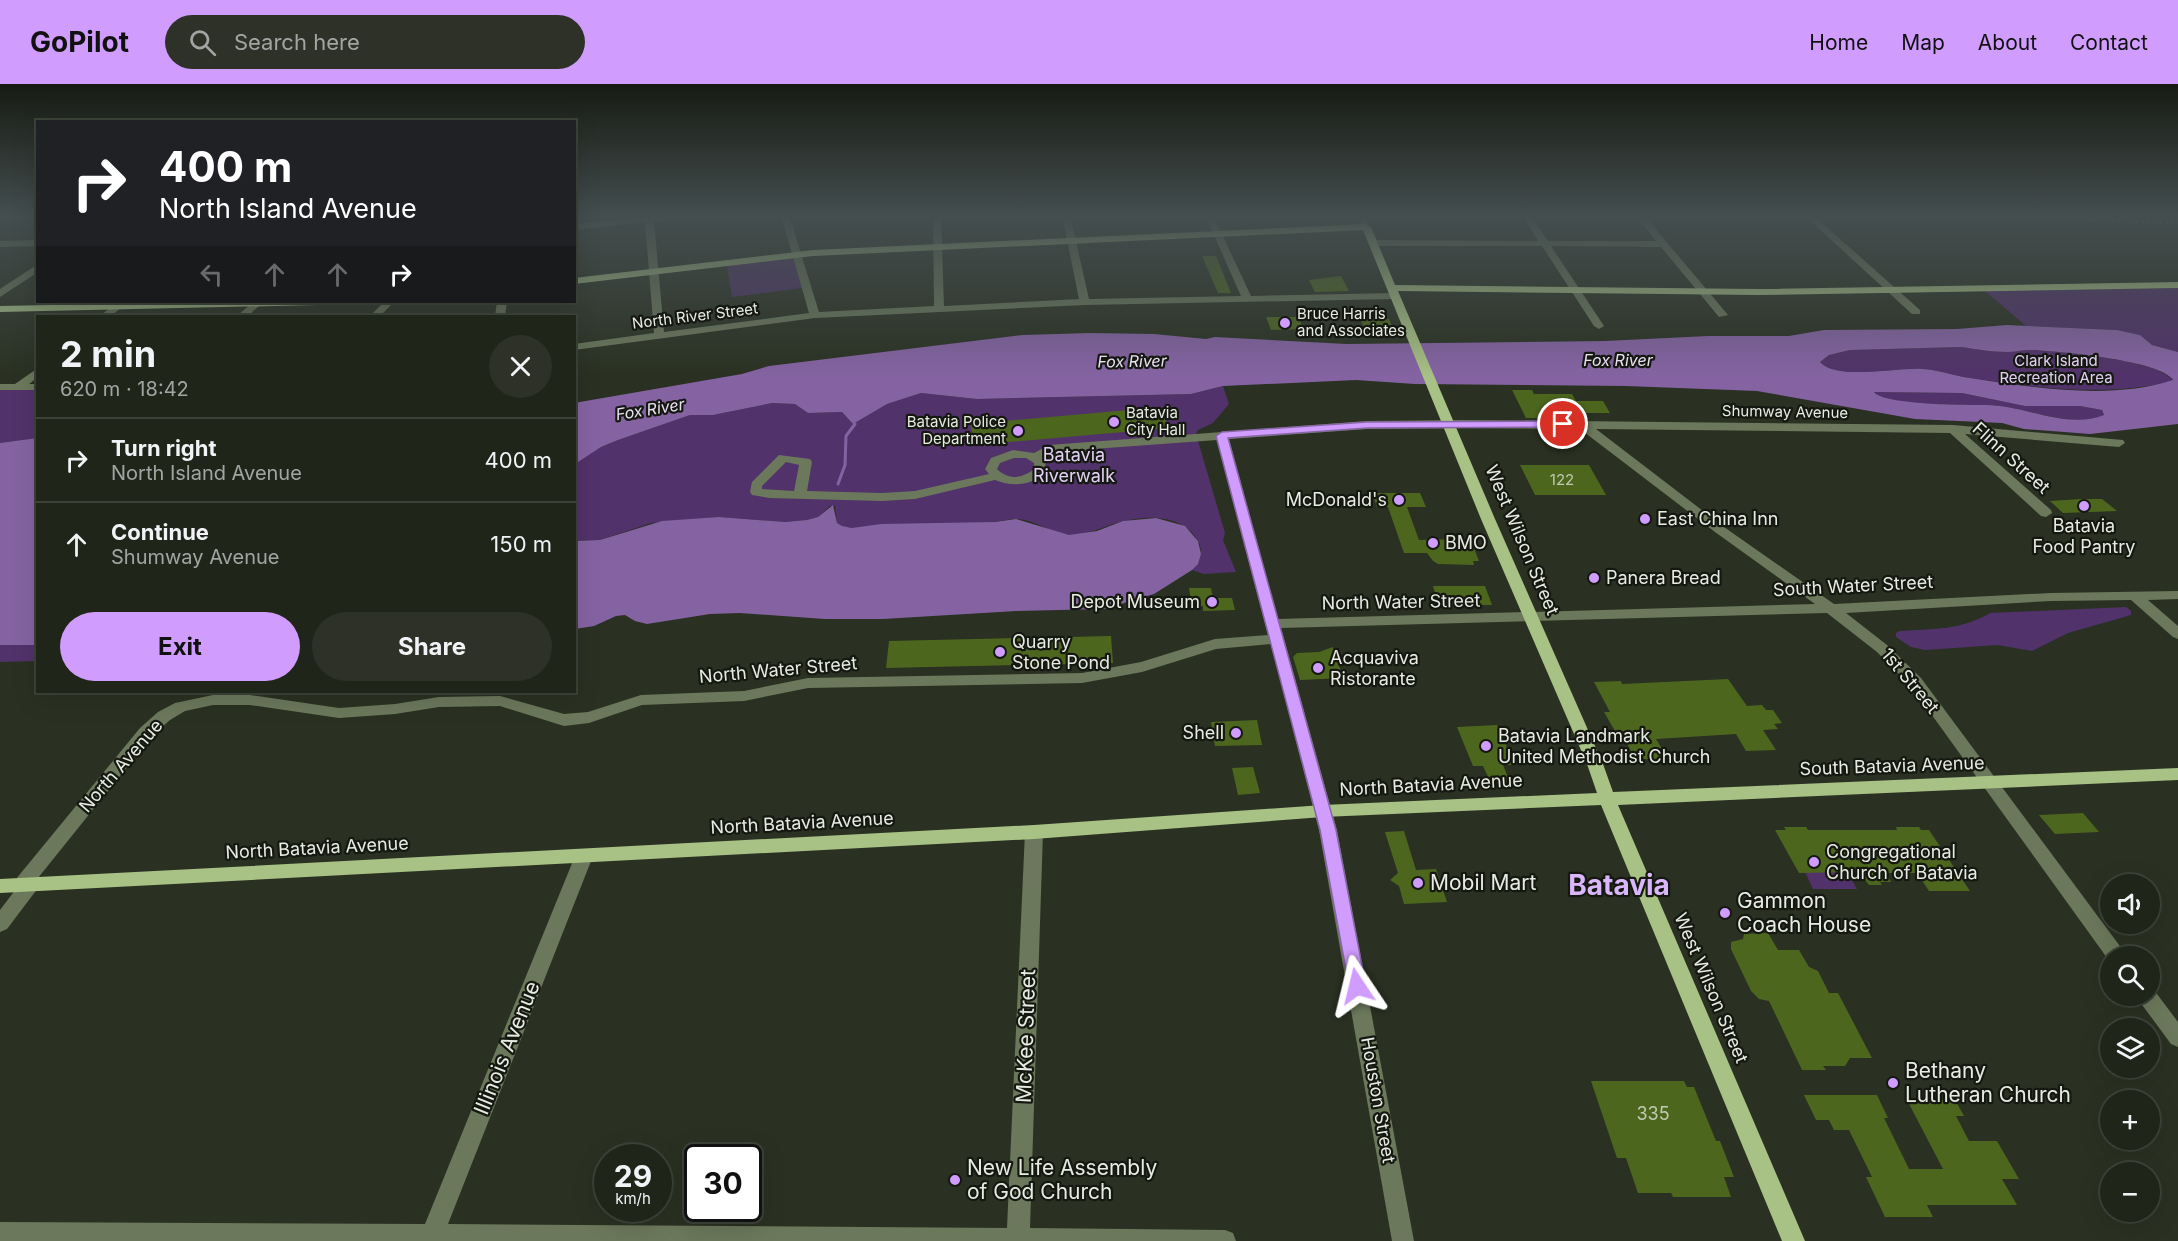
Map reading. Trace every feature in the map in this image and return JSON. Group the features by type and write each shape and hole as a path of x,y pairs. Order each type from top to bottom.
{"main road":[{"path":"576,281 680,269"},
{"name":"West Wilson Street","path":"1384,269 1595,764 1607,798 1794,1241"},
{"path":"1393,292 1703,292 2178,285"},
{"path":"0,309 188,303"},
{"name":"South Batavia Avenue","path":"1607,798 2178,774"},
{"name":"North Batavia Avenue","path":"0,886 584,856 1323,812 1607,798"}],"street":[{"path":"0,294 35,269"},
{"path":"655,269 659,335"},
{"path":"802,269 815,315"},
{"path":"938,269 939,308"},
{"path":"1078,269 1085,302"},
{"path":"1234,269 1247,299"},
{"path":"1561,269 1599,326"},
{"path":"1684,269 1723,315"},
{"path":"1868,269 1916,312"},
{"name":"North River Street","path":"576,346 815,315 1085,302 1300,298 1393,292"},
{"path":"243,315 256,303"},
{"path":"376,315 388,303"},
{"path":"106,315 120,304"},
{"path":"18,387 36,373"},
{"path":"0,387 36,387"},
{"name":"Shumway Avenue","path":"1035,458 1049,449 1367,425 1953,429 2119,443"},
{"name":"1st Street","path":"1583,425 1731,539 1874,639 1897,661 1916,682 2110,946"},
{"name":"Flinn Street","path":"1953,429 2046,513"},
{"name":"Houston Street","path":"1222,436 1330,843 1403,1241"},
{"path":"1021,453 1035,458 1041,466 1031,478 1015,481 997,476 993,473 992,465 999,458 1021,453"},
{"path":"800,494 882,497 915,495 997,476"},
{"path":"2134,595 2178,634"},
{"name":"South Water Street","path":"1531,618 1828,609 2050,597 2178,595"},
{"name":"North Water Street","path":"250,700 339,713 395,709 439,702 500,701 564,720 589,717 641,700 744,696 808,683 1082,678 1142,667 1215,644 1274,632 1531,618"},
{"name":"North Avenue","path":"0,924 27,884 146,732 165,716 181,707 213,700 250,700"},
{"name":"McKee Street","path":"1018,1240 1034,831"},
{"name":"Illinois Avenue","path":"431,1238 584,856"},
{"path":"2154,1006 2178,1038"},
{"path":"0,1233 431,1238 1225,1241"}],"green space":[{"path":"727,269 797,269 802,288 732,297"},
{"name":"Clark Island Recreation Area","path":"2178,288 2178,352 2152,345 2140,335 2117,330 2026,326 1985,291"},
{"name":"Clark Island Recreation Area","path":"1961,347 2001,352 2030,350 2106,358 2149,367 2173,381 2121,389 2068,389 1989,381 1923,369 1840,371 1828,368 1820,362 1829,355 1850,350"},
{"name":"Batavia Riverwalk","path":"1223,386 1229,404 1213,423 1198,430 1196,434 1225,533 1223,540 1236,572 1204,574 1192,570 1200,557 1201,549 1192,532 1175,522 1155,518 1124,521 1071,535 1022,519 979,523 891,524 849,528 837,523 835,506 830,506 818,517 807,520 785,522 719,517 651,523 600,540 576,541 576,463 601,447 690,415 713,415 772,403 795,404 808,413 842,412 853,424 887,404 921,393 977,399 1191,394"},
{"path":"36,389 36,438 0,443 0,390"},
{"name":"Clark Island Recreation Area","path":"1874,392 1962,393 2025,406 2080,406 2102,410 2104,416 2075,420 2000,406 1944,405 1892,400"},
{"path":"2126,607 2131,611 2131,615 2068,633 2032,651 1998,645 1925,650 1911,647 1896,637 1896,633 1900,631 1958,626 1990,613"},
{"path":"0,645 36,645 36,661 0,662"},
{"path":"1805,872 1847,872 1857,889 1813,889"}],"water":[{"name":"Fox River","path":"2007,325 2117,330 2140,335 2152,345 2178,352 2178,424 2090,434 2024,429 2002,423 1915,419 1757,391 1626,386 1415,384 1356,380 1223,386 1191,394 977,399 921,393 887,404 853,424 842,412 808,413 795,404 772,403 713,415 690,415 601,447 576,463 576,403 742,374 769,366 1023,335 1154,334 1206,339 1215,337 1347,344 1789,336 1824,330 1957,329","holes":["1961,347 2001,352 2030,350 2106,358 2149,367 2164,373 2173,380 2123,390 2069,390 1988,381 1923,369 1840,371 1828,368 1820,362 1829,355 1850,350","1874,392 1962,393 2025,406 2080,406 2102,410 2104,415 2075,420 2000,406 1893,400"]},
{"path":"36,438 36,645 0,645 0,443"},
{"path":"833,505 837,523 852,528 881,524 995,522 1016,519 1069,535 1097,531 1123,521 1156,518 1185,526 1198,541 1201,554 1198,564 1192,570 1154,594 1104,609 1016,611 883,619 825,619 740,613 710,614 647,624 625,615 616,616 594,626 576,629 576,541 600,540 662,521 719,517 785,522 818,517"}],"building":[{"path":"1208,269 1221,269 1231,293 1218,293"},
{"path":"1341,276 1349,291 1315,292 1309,280"},
{"name":"Bruce Harris and Associates","path":"1266,317 1299,317 1303,329 1271,330"},
{"path":"1360,319 1389,319 1396,336 1368,336"},
{"path":"1512,390 1532,390 1534,394 1572,394 1576,401 1603,401 1610,413 1583,413 1586,419 1526,418"},
{"path":"1140,409 1161,411 1169,428 975,445 970,424"},
{"path":"1520,465 1589,465 1606,495 1535,495"},
{"name":"BMO","path":"1372,493 1420,493 1426,507 1407,507 1419,540 1464,539 1467,546 1473,546 1479,561 1473,561 1474,565 1438,564 1427,553 1404,553 1388,507 1377,507"},
{"name":"Batavia Food Pantry","path":"2102,499 2117,511 2063,513 2050,501"},
{"path":"1433,586 1485,586 1492,605 1439,605"},
{"name":"Depot Museum","path":"1189,588 1211,588 1213,598 1232,598 1235,610 1203,611 1203,606 1192,607"},
{"name":"Quarry Stone Pond","path":"1111,636 1113,663 886,668 889,641"},
{"name":"Acquaviva Ristorante","path":"1333,647 1343,678 1300,680 1293,657 1297,653 1319,652"},
{"path":"1728,679 1747,706 1762,705 1766,710 1773,710 1782,723 1774,724 1778,729 1763,730 1776,750 1746,751 1736,734 1656,739 1662,749 1659,757 1653,760 1645,759 1632,753 1624,738 1619,738 1604,712 1610,712 1594,682 1621,681 1622,684"},
{"name":"Shell","path":"1257,720 1262,745 1215,746 1211,722"},
{"name":"Batavia Landmark United Methodist Church","path":"1497,725 1515,765 1503,765 1510,782 1491,783 1483,766 1473,766 1457,727"},
{"name":"Shell","path":"1253,767 1260,793 1238,795 1232,768"},
{"path":"2083,813 2099,832 2055,834 2039,815"},
{"name":"Congregational Church of Batavia","path":"1784,827 1806,827 1808,830 1897,830 1896,827 1919,827 1921,830 1929,830 1970,891 1929,891 1917,873 1886,873 1891,882 1869,885 1859,872 1799,873 1775,830 1786,830"},
{"name":"Mobil Mart","path":"1404,831 1416,870 1436,869 1447,902 1404,904 1399,886 1390,880 1398,873 1385,832"},
{"path":"1768,933 1778,950 1799,950 1809,967 1818,971 1829,993 1838,993 1872,1058 1850,1058 1845,1066 1823,1066 1826,1070 1802,1070 1769,1001 1759,999 1751,991 1731,949 1731,942 1743,939 1744,934"},
{"path":"1591,1081 1684,1081 1687,1087 1694,1087 1716,1141 1720,1141 1734,1177 1724,1177 1731,1197 1673,1197 1671,1193 1638,1193 1626,1158 1617,1158"},
{"path":"1804,1095 1877,1095 1888,1118 1884,1118 1909,1169 1943,1169 1907,1100 1955,1100 1964,1116 1956,1116 1969,1141 1997,1141 2019,1179 2002,1179 2017,1205 1927,1205 1933,1217 1885,1217 1866,1177 1872,1177 1849,1130 1834,1130 1829,1120 1816,1120"}],"waterway":[{"path":"838,484 845,465 846,436 855,424"}],"place":[{"name":"Bruce Harris and Associates","path":"1285,323"},
{"name":"Batavia City Hall","path":"1114,422"},
{"name":"Batavia Police Department","path":"1018,431"},
{"name":"McDonald's","path":"1399,500"},
{"name":"Batavia Food Pantry","path":"2084,506"},
{"name":"East China Inn","path":"1645,519"},
{"name":"BMO","path":"1433,543"},
{"name":"Panera Bread","path":"1594,578"},
{"name":"Depot Museum","path":"1212,602"},
{"name":"Quarry Stone Pond","path":"1000,652"},
{"name":"Acquaviva Ristorante","path":"1318,668"},
{"name":"Shell","path":"1236,733"},
{"name":"Batavia Landmark United Methodist Church","path":"1486,746"},
{"name":"Congregational Church of Batavia","path":"1814,862"},
{"name":"Mobil Mart","path":"1418,883"},
{"name":"Gammon Coach House","path":"1725,913"},
{"name":"Bethany Lutheran Church","path":"1893,1083"},
{"name":"New Life Assembly of God Church","path":"955,1180"}],"district":[{"name":"Batavia","path":"1619,885"}],"route":[{"path":"1357,986 1328,830 1222,436 1367,425 1563,424"}]}
